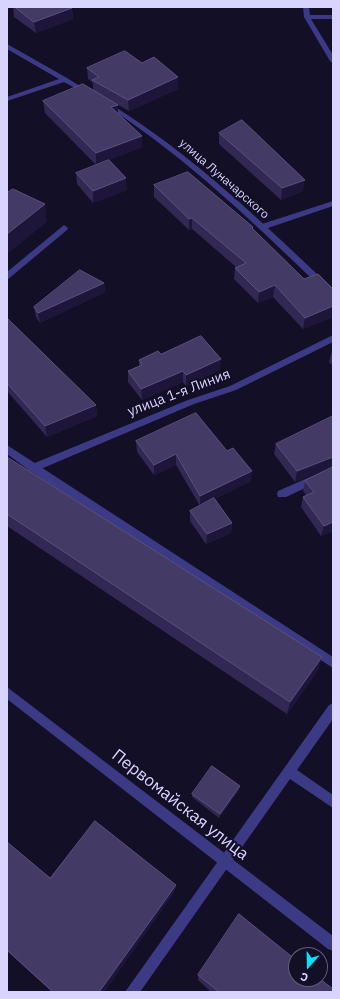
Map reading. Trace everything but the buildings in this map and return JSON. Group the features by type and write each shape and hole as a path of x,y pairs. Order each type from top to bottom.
{"street":[{"path":"306,7 307,17 333,61"},
{"path":"307,17 333,17"},
{"name":"улица Луначарского","path":"7,46 131,118 186,159 333,294"},
{"path":"7,99 64,80"},
{"path":"262,228 333,203"},
{"path":"7,277 64,228"},
{"name":"улица 1-я Линия","path":"33,468 191,402 233,388 333,338"},
{"path":"7,449 33,468 333,663"},
{"path":"282,494 333,471"},
{"name":"Первомайская улица","path":"7,692 333,944"},
{"path":"132,992 333,709"},
{"path":"289,770 333,802"}]}
